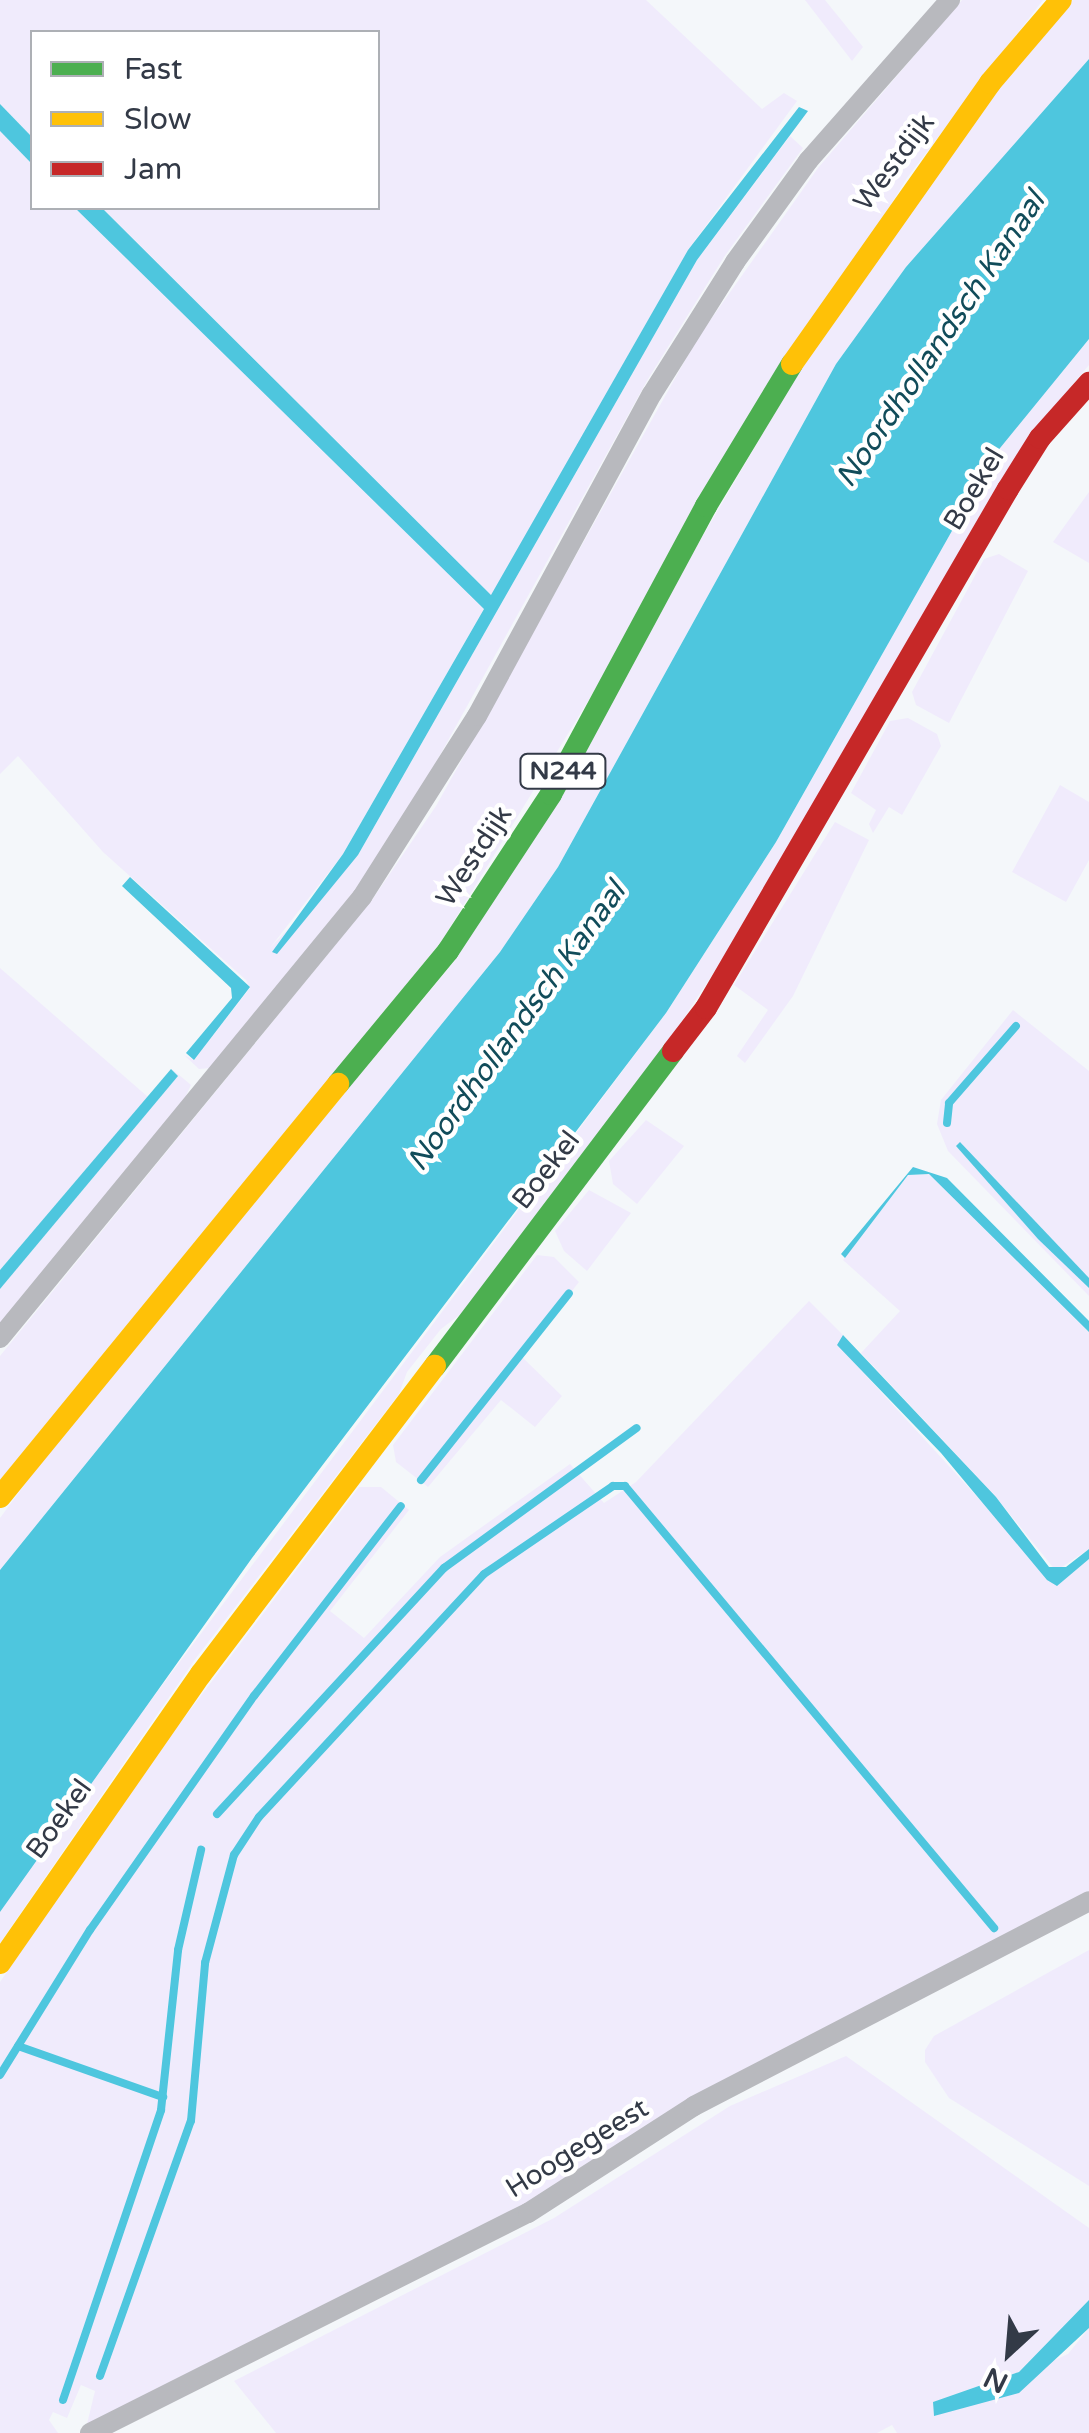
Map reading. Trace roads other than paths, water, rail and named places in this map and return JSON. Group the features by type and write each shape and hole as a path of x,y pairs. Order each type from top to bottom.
{"street":[{"path":"0,1338 362,897 457,750 652,394 736,262 808,161 950,0"},
{"name":"Westdijk","path":"0,1497 448,951 550,794 706,506 825,309 979,98 1061,0"},
{"name":"Boekel","path":"0,1963 201,1674 706,1008 1008,489 1040,438 1089,383"},
{"name":"Hoogegeest","path":"90,2433 528,2213 694,2106 1089,1901"}],"water":[{"name":"Noordhollandsch Kanaal","path":"1089,59 1089,339 996,453 776,842 666,1013 252,1558 0,1912 0,1570 500,952 558,867 836,364 906,267"},
{"path":"0,104 30,135 30,162 0,131"},
{"path":"799,107 808,111 697,260 358,855 277,954 272,952 343,854 484,609 77,210 104,210 491,595 688,250"},
{"path":"130,877 250,987 194,1060 186,1053 232,998 231,988 122,886"},
{"path":"171,1069 178,1076 0,1289 0,1270"},
{"path":"960,1142 1089,1278 1089,1288 1038,1239 956,1146"},
{"path":"913,1167 947,1178 1089,1321 1089,1332 929,1174 908,1175 845,1258 841,1254"},
{"path":"843,1335 996,1497 1049,1567 1066,1567 1089,1549 1089,1559 1057,1586 1047,1580 941,1453 837,1345"},
{"path":"1089,2300 1089,2328 1019,2393 934,2416 933,2402 1019,2372"}],"waterway":[{"path":"947,1123 949,1103 1016,1026"},
{"path":"421,1480 569,1293"},
{"path":"217,1814 444,1568 637,1428"},
{"path":"100,2376 191,2121 205,1963 234,1855 259,1817 484,1574 613,1486 625,1486 994,1928"},
{"path":"0,2075 90,1930 254,1696 401,1506"},
{"path":"63,2400 161,2110 178,1950 201,1850"},
{"path":"18,2046 163,2097"}]}
